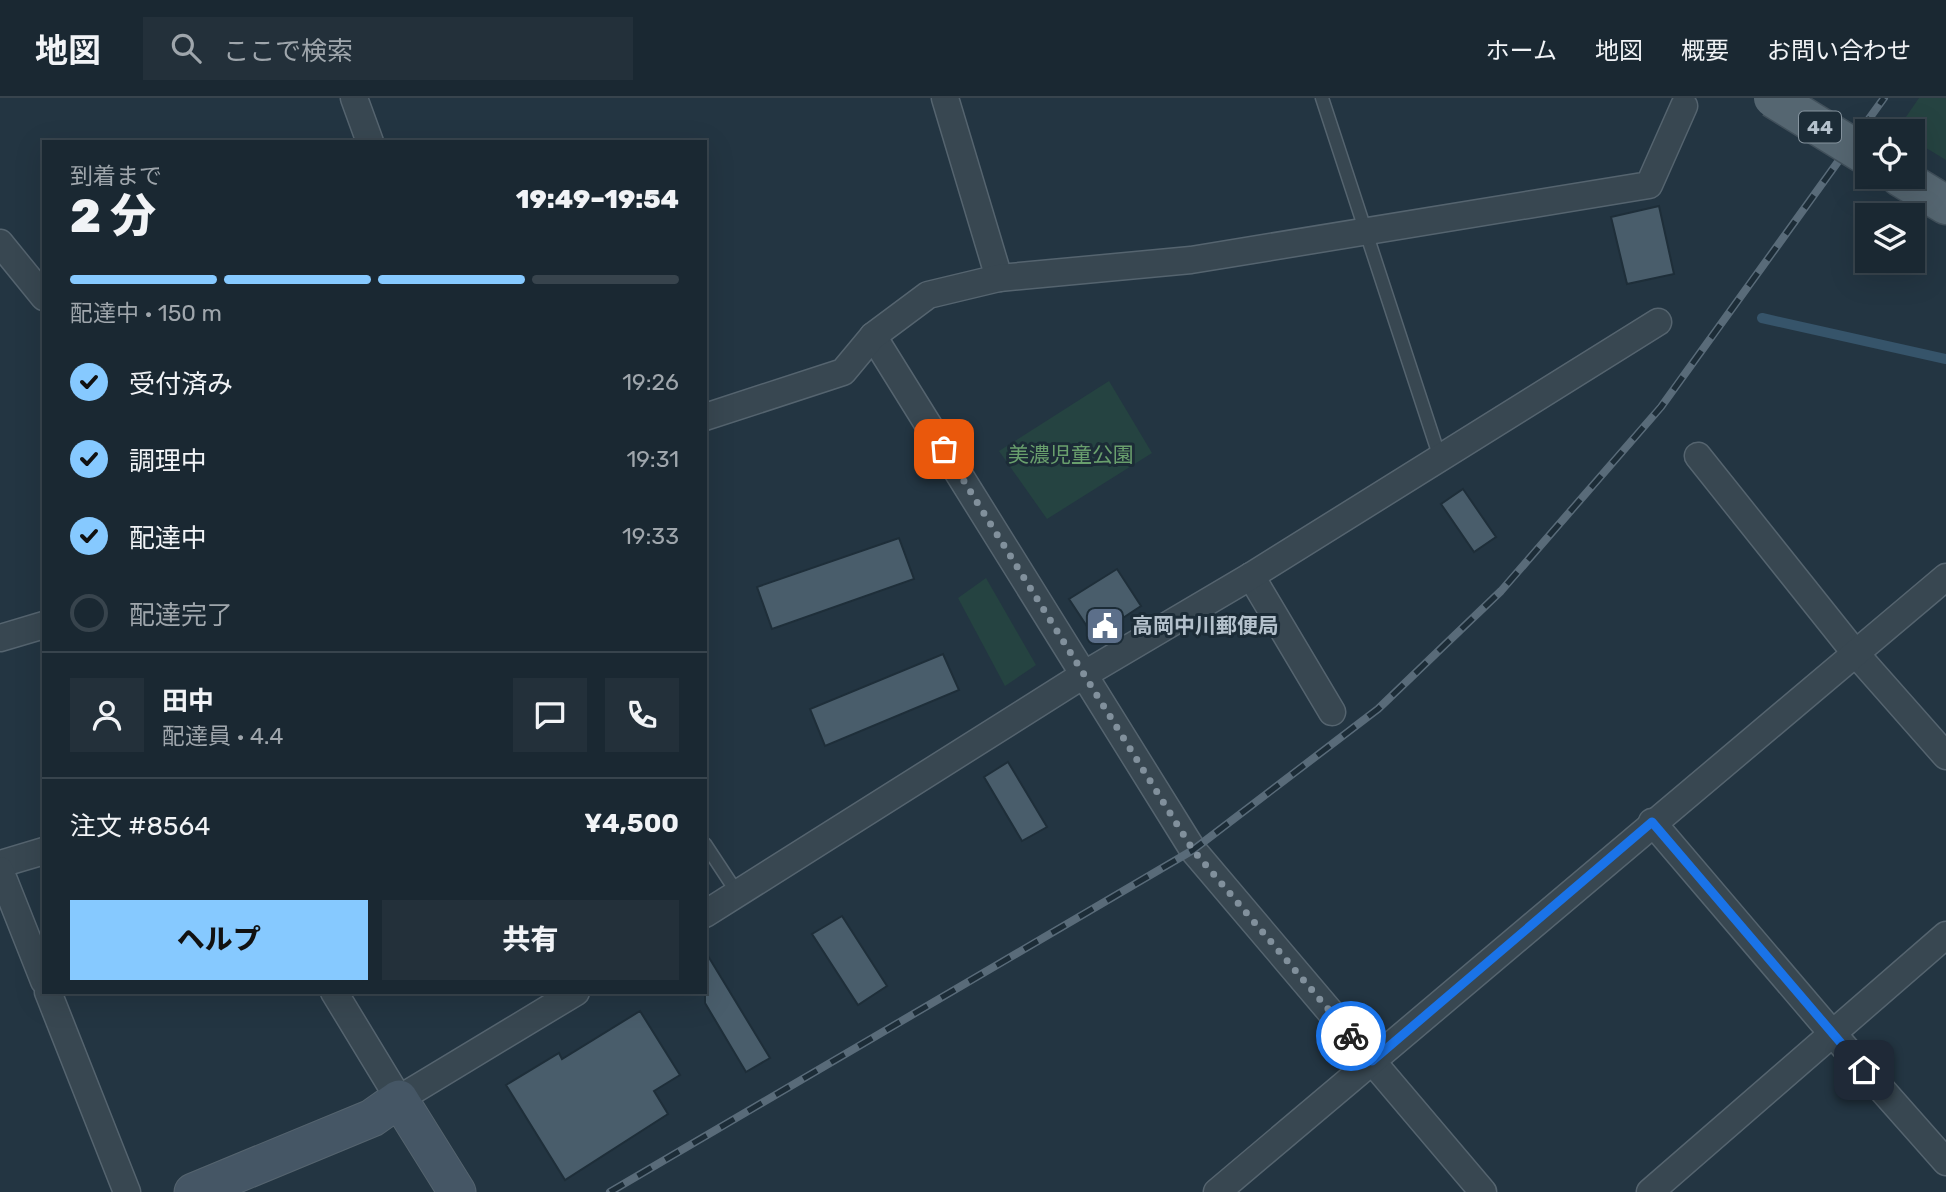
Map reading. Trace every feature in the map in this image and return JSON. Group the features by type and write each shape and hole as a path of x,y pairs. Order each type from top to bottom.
{"main road":[{"name":"44","path":"1773,98 1855,149"},
{"path":"1920,189 1946,205"}],"street":[{"path":"354,98 369,140"},
{"path":"945,98 999,278"},
{"path":"707,416 843,372 873,336 928,295 999,278 1191,260 1649,185 1684,106"},
{"path":"0,243 42,295"},
{"path":"707,913 1086,674 1251,576 1658,322"},
{"path":"873,336 1086,674 1193,850 1483,1192"},
{"path":"1698,456 1856,654 1946,756"},
{"path":"1251,576 1332,712"},
{"path":"1217,1192 1652,822 1946,577"},
{"path":"0,638 42,626"},
{"path":"1652,822 1832,1033 1946,1161"},
{"path":"0,864 42,852"},
{"path":"0,870 42,976"},
{"path":"1650,1192 1946,935"},
{"path":"49,994 127,1192"},
{"path":"335,994 457,1192"},
{"path":"193,1192 372,1118 573,994"}],"lane":[{"path":"1322,98 1440,458"},
{"path":"707,847 738,894"}],"green space":[{"path":"1919,98 1946,98 1946,160 1925,147 1925,119 1905,119"},
{"name":"美濃児童公園","path":"1109,381 1152,453 1047,519 999,451"},
{"path":"986,578 1036,665 1005,686 958,598"}],"building":[{"path":"1659,206 1674,274 1627,284 1611,217"},
{"path":"1463,489 1496,537 1474,552 1441,504"},
{"path":"899,538 914,579 772,629 757,587"},
{"path":"1117,569 1141,606 1094,637 1069,599"},
{"path":"943,654 959,690 825,746 810,709"},
{"path":"1008,762 1047,827 1022,841 984,777"},
{"path":"842,916 887,986 858,1005 812,934"},
{"path":"707,954 770,1058 746,1072 705,1003"},
{"path":"640,1011 680,1075 654,1091 668,1114 565,1180 506,1085 559,1053 562,1059"}],"waterway":[{"path":"1762,318 1946,359"}],"railway":[{"path":"610,1192 1193,850 1378,709 1501,591 1661,407 1884,98"}],"way so far":[{"path":"944,449 1193,850 1351,1036"}],"place":[{"name":"高岡中川郵便局","path":"1105,626"}],"route":[{"path":"1351,1036 1372,1061 1652,822 1864,1070"}]}
